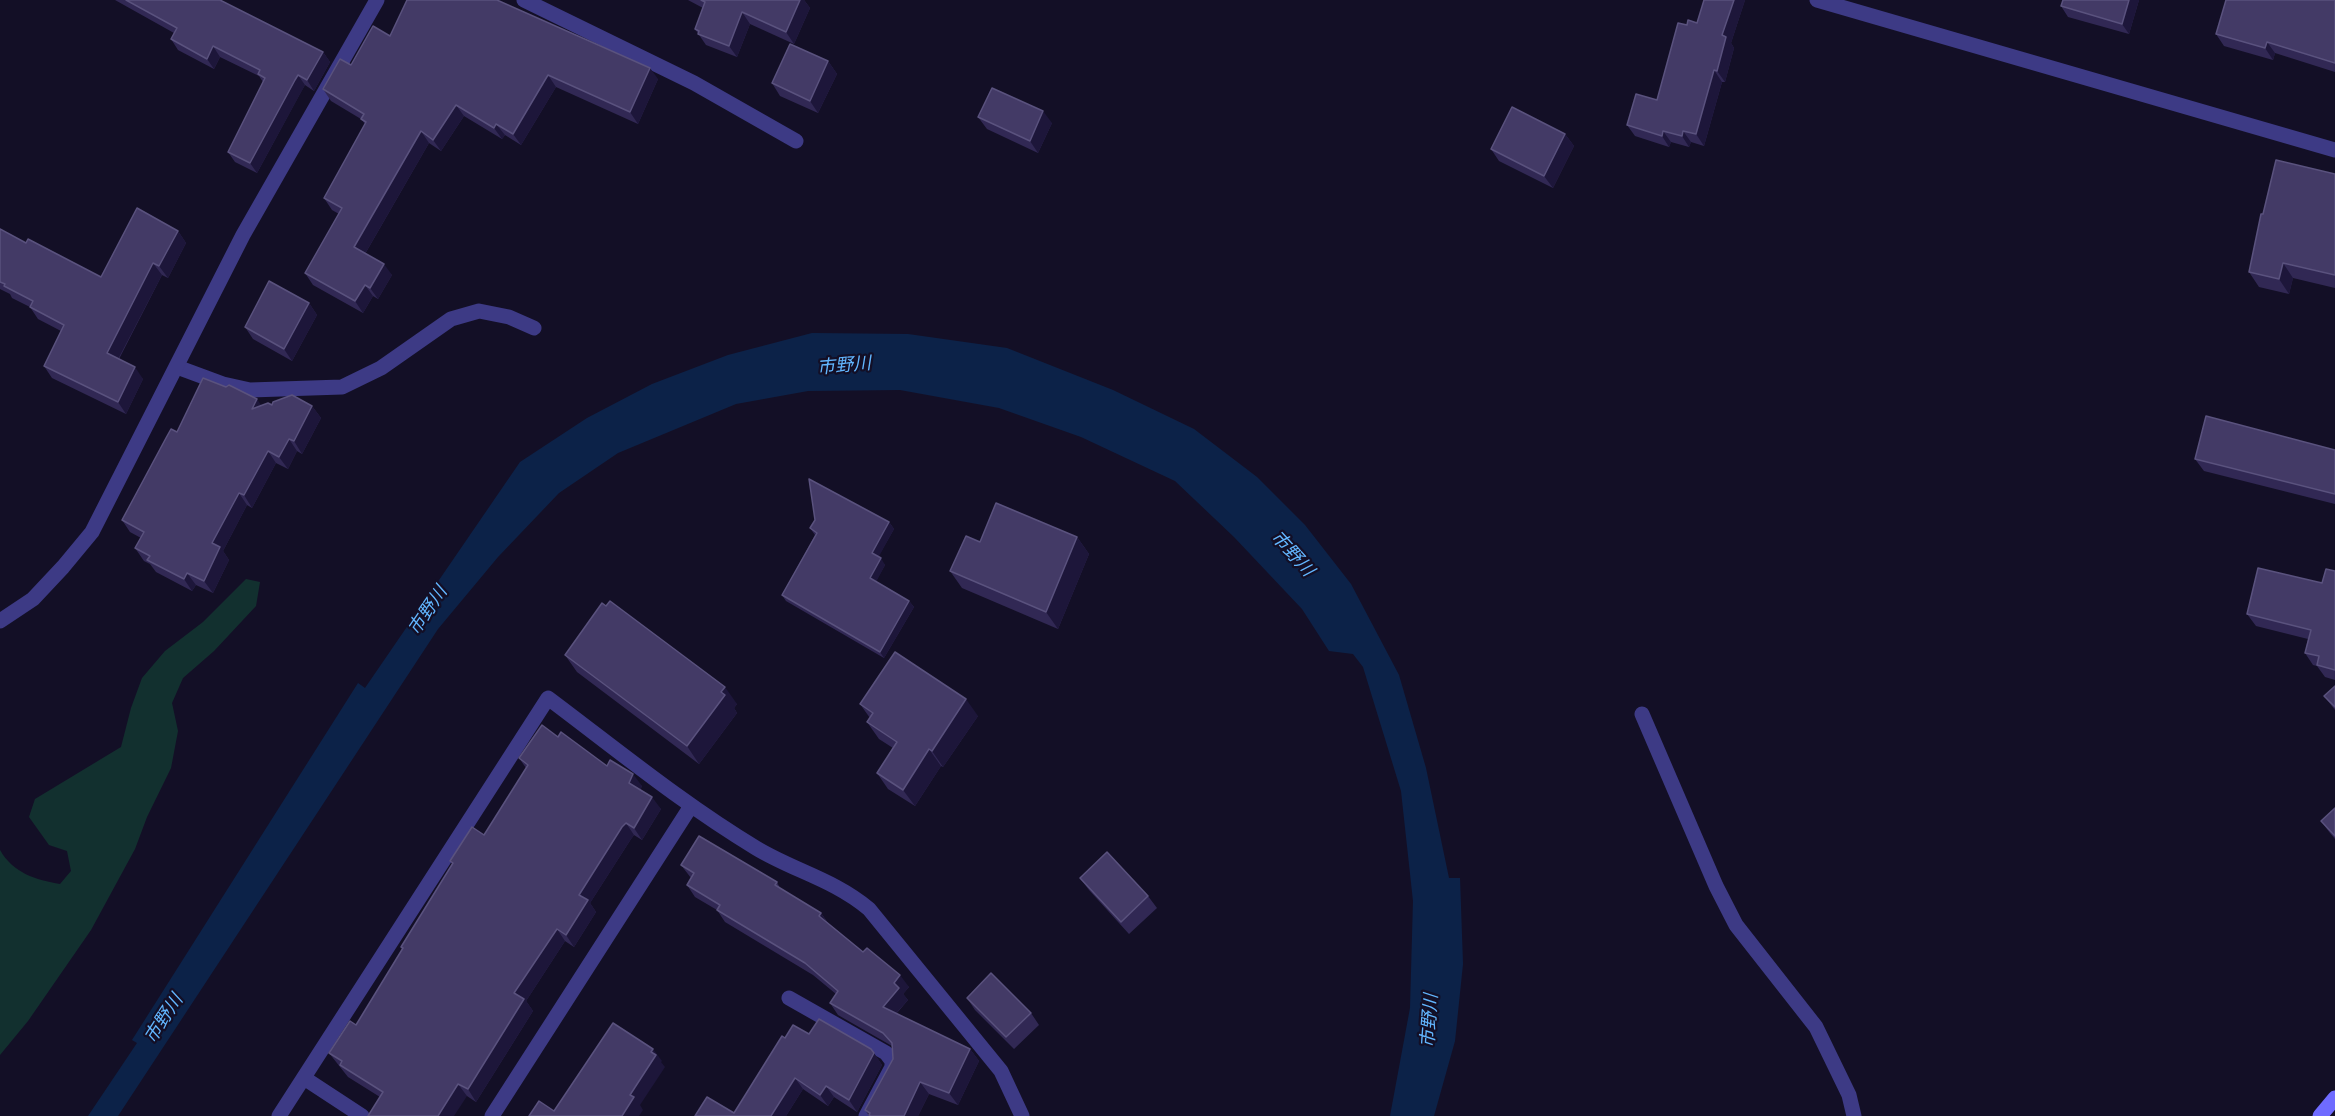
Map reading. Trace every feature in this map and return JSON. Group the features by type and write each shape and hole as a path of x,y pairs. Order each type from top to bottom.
{"main road":[{"path":"2320,1116 2335,1098"}],"street":[{"path":"0,621 33,598 92,532 243,235 377,0"},
{"path":"524,0 694,83 796,141"},
{"path":"1817,0 2335,150"},
{"path":"177,367 223,384 250,390 342,387 381,368 451,319 479,311 509,317 534,328"},
{"path":"279,1116 548,699 691,806 758,849 849,892 869,909 1001,1071 1022,1116"},
{"path":"1642,714 1716,886 1736,925 1816,1027 1849,1095 1854,1116"},
{"path":"492,1116 691,806"},
{"path":"789,998 886,1053 892,1061 892,1067 866,1116"},
{"path":"304,1078 362,1116"}],"green space":[{"path":"246,579 260,582 256,606 214,651 183,678 172,703 178,731 171,768 147,817 135,849 91,930 28,1021 0,1055 0,850 18,870 42,880 60,884 71,871 67,851 49,845 29,817 35,799 121,747 142,678 165,651 203,622"}],"water":[{"name":"市野川","path":"812,333 908,334 1007,348 1113,390 1194,429 1257,477 1305,525 1351,584 1399,675 1426,768 1449,878 1460,878 1463,964 1455,1041 1434,1116 1390,1116 1410,1008 1413,901 1401,791 1363,667 1353,654 1329,651 1302,609 1234,537 1175,481 1081,437 999,408 900,390 808,391 736,404 618,453 559,493 498,557 438,629 118,1116 88,1116 137,1043 132,1040 358,683 365,688 520,462 587,418 652,384 728,355"}],"building":[{"path":"126,0 220,0 323,52 307,80 298,75 250,163 228,152 265,78 258,74 260,70 213,46 207,59 171,39 177,28"},
{"path":"407,0 497,0 650,68 630,112 548,75 513,134 496,124 494,128 456,105 433,140 421,131 354,247 384,264 370,288 365,285 355,301 305,273 342,208 324,198 366,122 361,119 364,114 323,89 340,59 351,65 373,26 390,36"},
{"path":"701,0 800,0 786,32 742,12 729,46 698,34 699,31 695,29 705,2"},
{"path":"1704,0 1734,0 1722,35 1726,37 1717,71 1714,70 1696,134 1683,131 1682,136 1663,131 1662,136 1627,125 1636,94 1657,100 1678,23 1687,25 1688,20 1697,23"},
{"path":"2063,0 2129,0 2122,24 2061,6"},
{"path":"2226,0 2335,0 2335,63 2267,42 2265,48 2216,34"},
{"path":"790,44 828,61 810,101 772,83"},
{"path":"992,88 1043,111 1030,141 978,117"},
{"path":"1512,107 1565,134 1544,176 1491,149"},
{"path":"2276,160 2335,174 2335,275 2283,263 2279,279 2249,272 2261,214 2263,214"},
{"path":"137,208 178,231 159,266 153,263 107,353 135,367 118,402 44,366 64,325 30,307 33,301 0,282 0,229 26,243 28,239 101,277"},
{"path":"269,281 309,303 284,349 245,327"},
{"path":"203,378 226,387 229,385 257,399 252,409 268,403 272,405 273,402 292,395 312,406 294,441 289,439 279,457 268,451 244,495 239,493 212,543 220,547 204,581 187,573 184,579 147,560 150,556 135,548 144,532 122,520 171,429 177,432"},
{"path":"2206,416 2335,450 2335,494 2195,459"},
{"path":"809,479 889,522 872,553 881,558 870,578 909,601 880,652 782,595 817,533 810,528 815,520"},
{"path":"996,503 1077,537 1046,612 950,571 966,536 980,542"},
{"path":"2258,568 2322,583 2326,569 2335,571 2335,670 2317,665 2319,656 2305,653 2311,630 2247,614"},
{"path":"610,601 725,687 721,692 725,695 687,746 565,655 602,603 606,606"},
{"path":"895,652 966,699 932,751 929,749 903,790 877,773 897,742 867,722 873,713 860,704"},
{"path":"2335,686 2335,707 2324,696"},
{"path":"542,725 558,737 561,732 607,766 610,760 633,774 629,783 652,797 634,828 626,823 622,827 579,895 588,900 566,935 557,929 514,993 524,999 468,1089 458,1084 438,1116 368,1116 383,1092 340,1065 342,1061 329,1053 350,1021 356,1025 453,863 450,861 472,827 484,835 528,765 519,758"},
{"path":"2335,808 2335,836 2321,821"},
{"path":"699,836 777,882 775,885 821,913 819,916 863,952 867,948 900,975 894,983 899,988 883,1007 970,1049 949,1093 920,1082 904,1116 869,1115 870,1113 865,1110 893,1059 892,1043 883,1033 830,1003 838,991 805,963 717,910 720,905 687,885 694,873 681,865"},
{"path":"1107,852 1148,896 1121,922 1080,878"},
{"path":"991,973 1031,1013 1006,1037 967,998"},
{"path":"819,1019 871,1049 874,1053 849,1100 826,1086 820,1095 795,1078 771,1116 695,1116 707,1097 734,1113 782,1036 785,1038 793,1025 809,1034"},
{"path":"613,1023 653,1049 651,1052 656,1055 630,1095 634,1097 622,1116 529,1116 539,1101 554,1111"}]}
